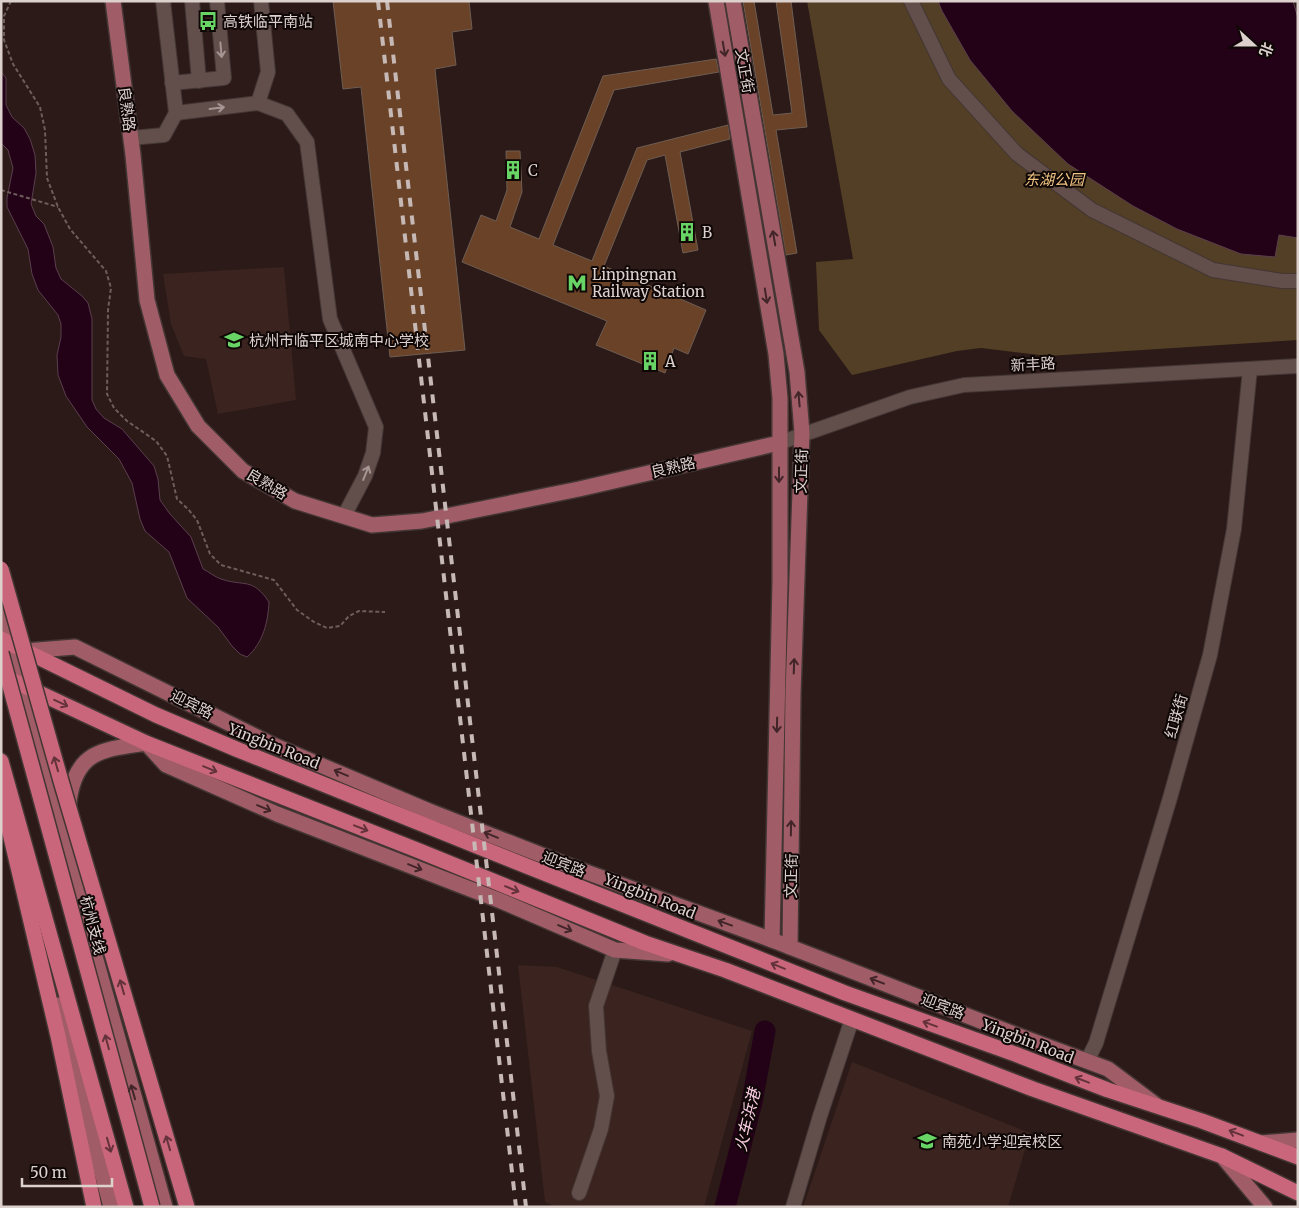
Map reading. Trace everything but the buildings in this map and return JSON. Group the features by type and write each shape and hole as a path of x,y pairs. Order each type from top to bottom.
{"highway":[{"path":"1,569 187,1207"},
{"name":"Yingbin Road","path":"5,645 25,651 156,715 272,764 845,993 1015,1054 1108,1090 1202,1121 1298,1157"},
{"name":"杭州支线","path":"5,645 152,1207"},
{"path":"1,675 146,743 417,850 645,943 726,970 1033,1089 1222,1156 1298,1192"},
{"path":"1,761 126,1207"},
{"path":"1,796 58,1036 94,1207"}],"main road":[{"name":"良熟路","path":"113,1 147,300 167,375 198,426 243,471 295,501 372,525 422,521 578,489 779,443"},
{"name":"文正街","path":"716,1 776,354 780,398 780,591 772,940"},
{"name":"文正街","path":"733,1 797,372 802,434 793,694 790,947"},
{"path":"1,609 5,645 19,684 165,1207"},
{"name":"迎宾路","path":"25,651 75,647 273,745 411,803 567,866 772,940 1108,1069 1159,1107"},
{"path":"66,852 70,792 80,768 94,756 119,747 146,743 166,765 277,814 491,897 615,950 680,954"},
{"path":"1,791 111,1207"},
{"path":"1261,1143 1298,1140"},
{"path":"1222,1156 1265,1207"}],"street":[{"path":"130,138 164,135 176,113 163,1"},
{"path":"192,1 199,81"},
{"path":"172,83 224,78 216,1"},
{"path":"258,103 268,72 261,1"},
{"path":"911,1 949,79 1017,154 1092,210 1212,270 1282,281 1298,281"},
{"path":"176,113 258,103 287,114 307,142 330,320 376,427 373,453 365,476 344,516"},
{"name":"新丰路","path":"779,443 910,397 964,385 1298,366"},
{"name":"红联街","path":"1087,1061 1096,1043 1170,798 1210,655 1234,529 1250,368"},
{"path":"579,1193 602,1129 607,1096 599,1051 596,1006 615,950"},
{"path":"793,1207 852,1019"}],"path":[{"path":"11,1 4,16 4,40 13,64 40,107 45,130 47,178 58,207 70,229 106,271 111,288 108,310 107,394 114,408 156,441 167,456 177,500 188,509 196,520 210,554 221,565 274,580 298,610 314,622 327,628 340,626 349,616 359,611 385,612"},
{"path":"1,190 58,207"}],"shaded area":[{"path":"938,1 1293,1 1298,18 1298,238 1279,235 1275,257 1241,254 1177,229 1133,206 1068,164 1012,111 970,60"},
{"path":"1,72 6,78 6,105 12,117 24,128 35,155 36,173 31,204 36,216 44,224 53,247 56,268 61,279 88,303 92,319 92,400 96,409 104,418 122,429 154,466 158,479 160,500 191,537 203,569 221,579 253,586 269,602 264,632 257,645 247,657 240,654 218,627 187,598 169,552 145,531 140,519 132,483 119,459 87,427 66,396 58,375 57,355 61,337 61,324 58,315 38,290 32,274 28,249 7,207 13,168 8,150 1,143"},
{"name":"杭州市临平区城南中心学校","path":"284,267 296,400 218,414 206,359 184,356 171,324 163,274"},
{"path":"518,965 557,967 752,1031 704,1207 556,1207 545,1202"},
{"name":"南苑小学迎宾校区","path":"852,1062 1030,1133 1008,1207 803,1207"}],"green space":[{"name":"东湖公园","path":"807,1 1293,1 1298,18 1298,340 1048,356 981,348 957,351 852,375 819,330 816,262 853,259"}],"waterway":[{"name":"火车浜港","path":"725,1207 752,1102 765,1031"}],"railway":[{"path":"378,1 516,1207"},
{"path":"387,1 526,1207"}],"place":[{"name":"高铁临平南站","path":"208,21"},
{"name":"C","path":"513,170"},
{"name":"B","path":"687,232"},
{"name":"Linpingnan Railway Station","path":"577,283"},
{"name":"杭州市临平区城南中心学校","path":"234,340"},
{"name":"A","path":"650,361"},
{"name":"南苑小学迎宾校区","path":"927,1141"}]}
